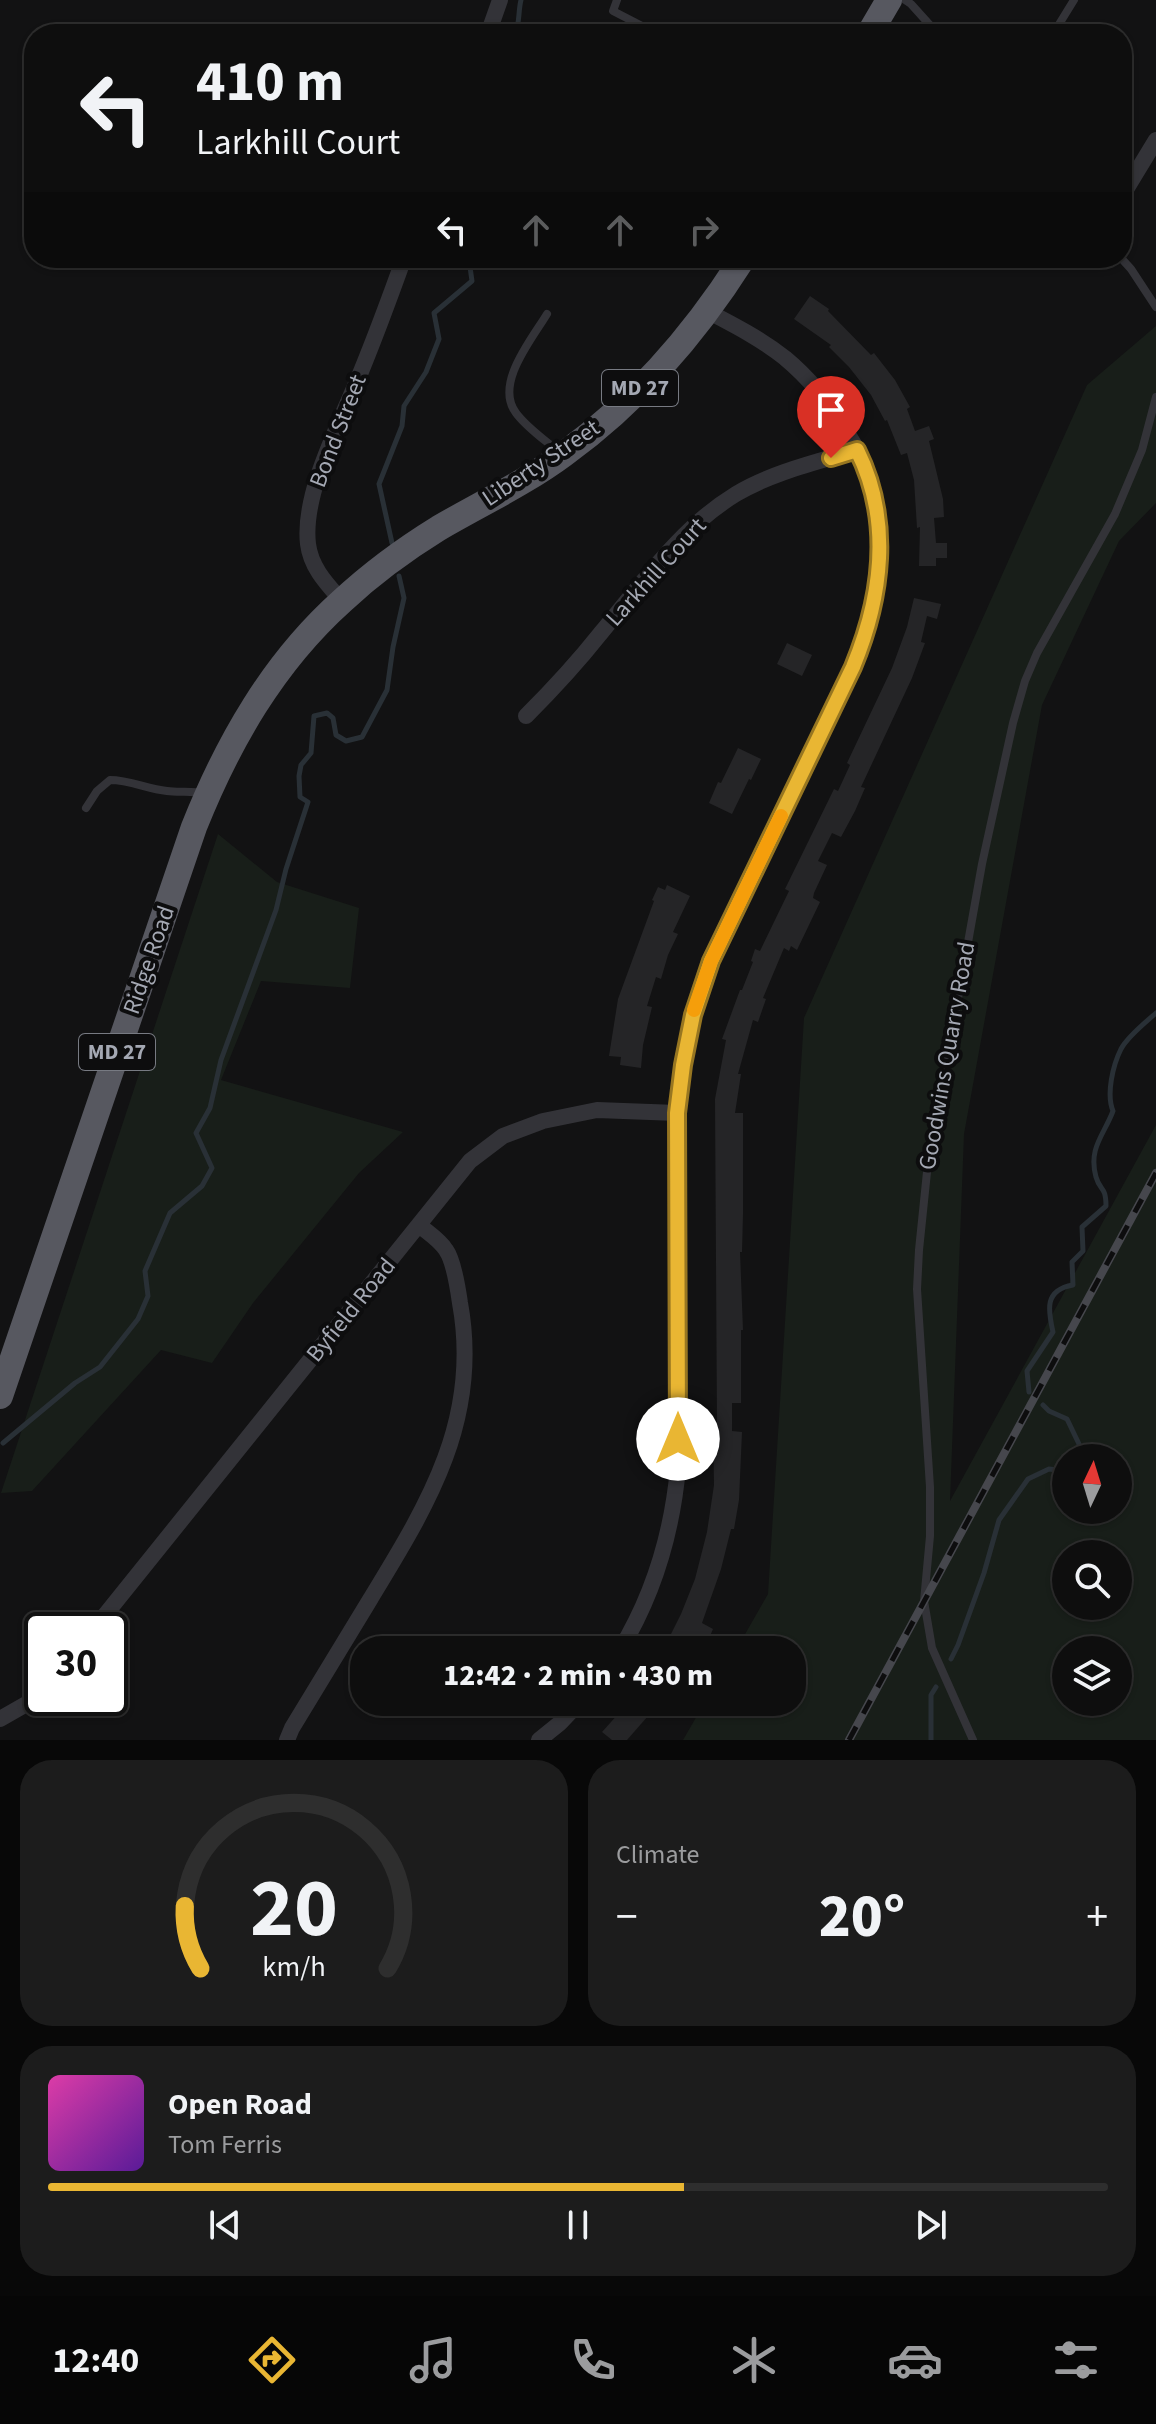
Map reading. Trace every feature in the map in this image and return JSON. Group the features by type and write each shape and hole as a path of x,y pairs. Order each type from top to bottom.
{"highway":[{"path":"875,24 889,0"},
{"name":"Liberty Street","path":"342,601 402,553 563,455 641,388 673,355 736,268"},
{"name":"Ridge Road","path":"0,1396 207,795 231,743 268,685 318,624 342,601"}],"street":[{"path":"492,24 500,0"},
{"path":"1132,180 1156,140"},
{"name":"Bond Street","path":"342,601 319,575 311,558 307,524 317,480 400,268"},
{"path":"629,1636 639,1620 653,1584 675,1505 678,1468 677,1113 693,1015 711,961 853,667 867,631 879,573 875,503 867,469 830,405 797,368 764,343 707,311"},
{"name":"Larkhill Court","path":"526,716 563,679 683,535 708,513 738,492 776,475 857,450"},
{"name":"Byfield Road","path":"107,1612 470,1161 503,1136 543,1121 597,1110 677,1113"},
{"path":"287,1740 414,1528 445,1463 458,1415 466,1372 465,1331 457,1285 447,1250 419,1225"},
{"path":"0,1719 24,1705"},
{"path":"539,1740 567,1716"}],"lane":[{"path":"617,0 613,11 638,24"},
{"path":"905,0 929,24"},
{"path":"1059,24 1074,0"},
{"path":"1130,268 1156,307"},
{"path":"547,314 518,362 511,377 509,393 516,413 563,455"},
{"name":"Goodwins Quarry Road","path":"973,1740 932,1648 924,1601 930,1536 930,1487 917,1289 927,1172 968,933 998,785 1021,695 1037,653 1115,514 1142,450 1156,397"},
{"path":"86,808 97,791 110,780 126,780 168,791 196,791 207,795"}],"shaded area":[{"path":"1156,326 1156,503 1119,541 1042,705 964,1134 950,1501 1156,1125 1156,1740 683,1740 697,1716 806,1716 806,1636 744,1636 768,1594 804,1018 1087,385"},
{"path":"218,834 277,882 359,908 350,988 261,981 221,1080 403,1132 359,1173 253,1303 212,1363 161,1350 32,1491 1,1493"}],"building":[{"path":"810,296 829,309 871,355 874,353 895,380 910,407 907,409 915,431 929,426 934,439 929,441 943,499 944,517 934,518 936,543 947,543 947,558 936,558 936,566 919,566 920,527 917,528 914,480 907,453 901,455 887,420 849,367 829,347 831,345 794,319"},
{"path":"914,598 941,604 937,619 927,616 921,642 925,643 861,787 865,788 855,811 841,837 832,833 818,861 827,865 813,898 820,902 797,950 791,946 789,951 784,948 763,998 766,999 758,1022 753,1020 738,1074 741,1074 735,1113 743,1113 740,1252 743,1330 741,1403 732,1403 732,1431 742,1432 739,1500 734,1529 731,1529 702,1623 713,1629 710,1636 670,1636 695,1579 707,1532 714,1485 713,1424 717,1424 715,1099 726,1040 722,1039 753,962 755,949 760,951 789,891 785,889 834,789 838,791 850,765 847,763 892,668"},
{"path":"787,643 812,655 802,676 777,664"},
{"path":"738,748 761,759 732,814 709,803"},
{"path":"667,885 690,896 673,932 678,934 661,979 656,977 647,1006 652,1007 641,1068 620,1065 621,1057 609,1056 618,999 652,900 658,887 665,890"},
{"path":"616,1716 648,1716 627,1740 612,1740 602,1732"}],"waterway":[{"path":"518,24 521,0"},
{"path":"392,543 379,484 402,426 404,406 426,372 439,339 434,313 472,281 470,268"},
{"path":"3,1443 75,1383 100,1367 138,1319 148,1296 145,1271 170,1213 202,1186 212,1168 196,1133 210,1108 221,1060 276,910 308,802 300,797 299,776 301,765 311,753 314,716 327,713 333,718 336,735 346,741 362,737 387,690 404,598 399,576"},
{"path":"1029,1392 1027,1371 1053,1332 1050,1302 1057,1291 1073,1285 1072,1262 1083,1251 1082,1227 1106,1206 1104,1192 1096,1177 1094,1158 1113,1111 1110,1088 1115,1063 1128,1039 1156,1013"},
{"path":"1043,1405 1067,1419 1079,1444"},
{"path":"951,1659 984,1573 999,1520 1028,1479 1052,1469"},
{"path":"931,1740 931,1695 936,1687"}],"railway":[{"path":"849,1740 1156,1173"}],"slow traffic":[{"path":"694,1010 711,961 781,816"}],"route":[{"path":"678,1439 677,1113 693,1015 711,961 853,667 867,631 879,573 875,503 867,469 857,450 831,458"}]}
